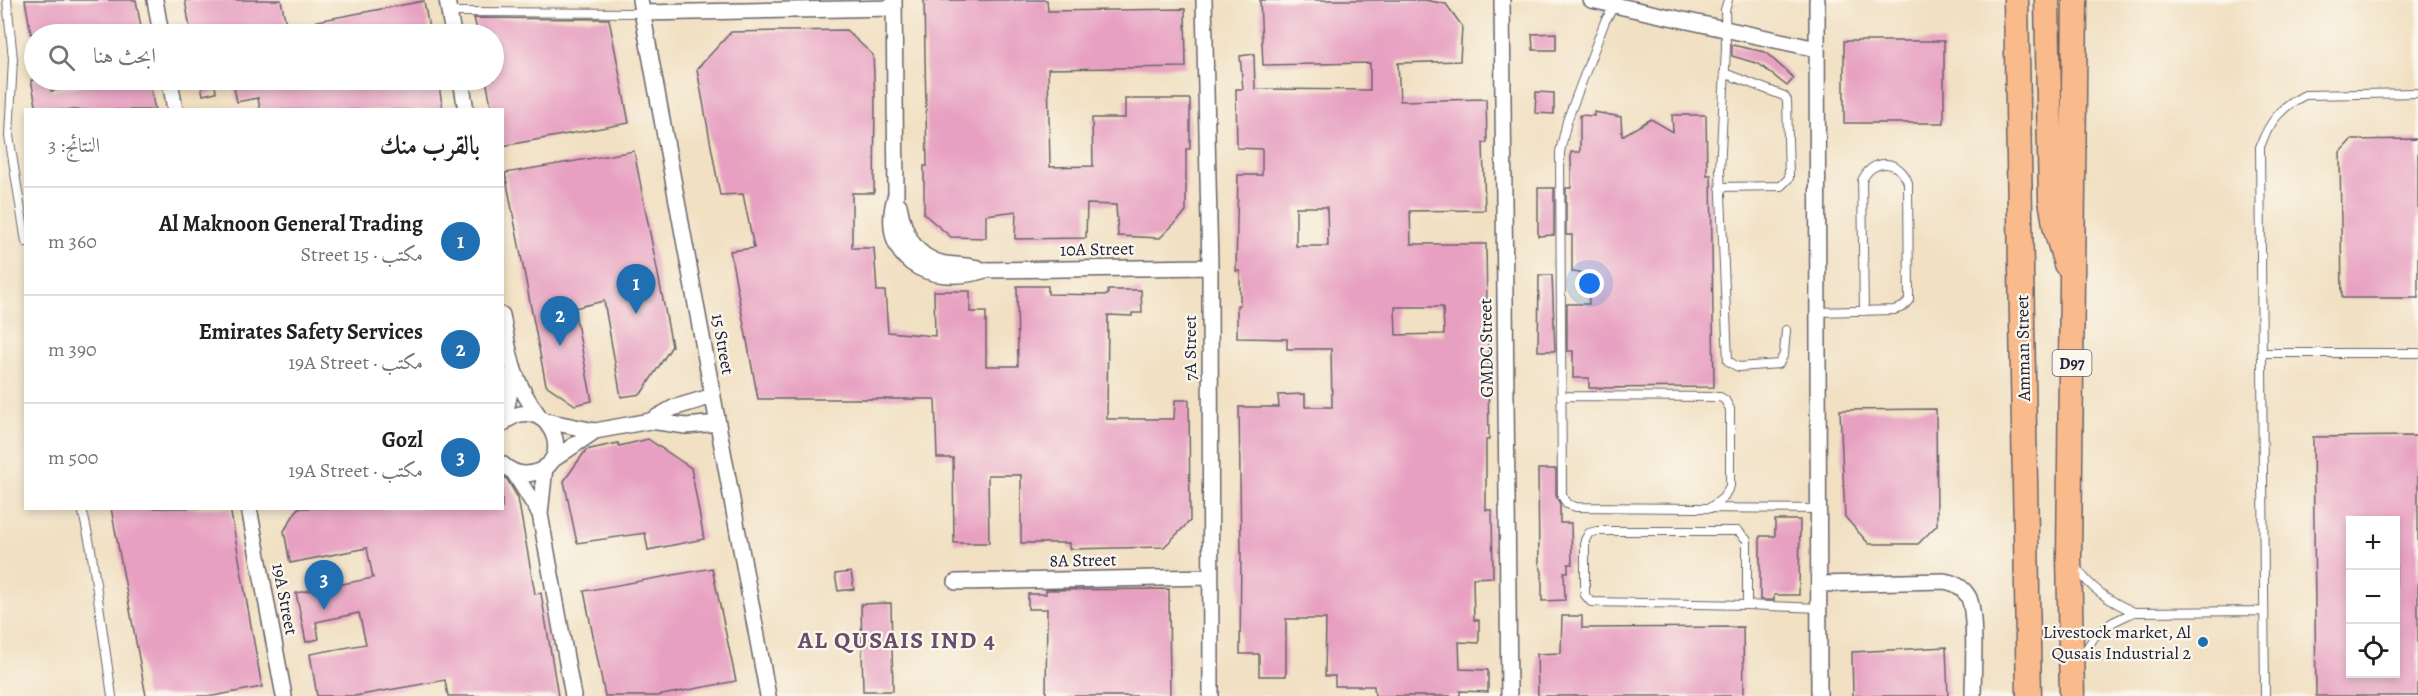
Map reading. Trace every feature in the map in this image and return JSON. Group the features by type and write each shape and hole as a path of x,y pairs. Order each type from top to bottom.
{"main road":[{"path":"2002,0 2006,21 2017,46"},
{"name":"Amman Street","path":"2016,0 2029,696"},
{"path":"2047,0 2051,200 2056,230 2073,283"},
{"name":"D97","path":"2072,686 2069,557 2075,0"},
{"path":"2075,29 2080,0"}],"street":[{"path":"155,0 159,24"},
{"name":"7A Street","path":"1204,0 1209,267 1210,696"},
{"name":"GMDC Street","path":"1502,0 1509,696"},
{"path":"1591,0 1817,49"},
{"path":"1817,0 1819,696"},
{"path":"641,6 894,4"},
{"name":"10A Street","path":"894,4 896,194 905,232 920,252 944,263 985,270 1209,267"},
{"path":"448,6 451,24"},
{"name":"15 Street","path":"641,6 768,696"},
{"path":"172,90 175,108"},
{"path":"463,90 466,108"},
{"path":"504,326 512,370 524,394 555,436 556,444 548,464 540,514 573,696"},
{"path":"504,416 512,370"},
{"path":"504,423 516,415 531,414 542,419 595,431 650,421 684,404 713,396"},
{"path":"650,421 686,426 718,423"},
{"path":"506,468 530,474 595,431"},
{"path":"506,468 540,514"},
{"name":"19A Street","path":"249,510 284,696"},
{"name":"8A Street","path":"956,582 1210,577"},
{"path":"1819,584 1944,581 1961,587 1971,602 1972,610 1973,696"}],"lane":[{"path":"7,0 13,59 9,136 24,230"},
{"path":"1728,0 1725,10 1720,187 1728,361 1738,367 1779,364 1784,354 1786,330"},
{"path":"1615,5 1605,21 1567,121 1560,152 1562,496 1567,504 1576,507 1819,509"},
{"path":"448,6 641,6"},
{"path":"1720,187 1781,186 1789,178 1787,100 1784,96 1724,73"},
{"path":"2265,696 2260,147 2266,130 2276,115 2289,103 2305,95 2418,93"},
{"path":"1818,312 1864,311 1899,309 1907,304 1910,296 1908,183 1898,167 1886,164 1879,164 1868,170 1861,187 1864,311"},
{"path":"2262,353 2418,352"},
{"path":"1561,396 1720,397 1725,400 1730,409 1730,486 1723,498 1710,508"},
{"path":"82,510 91,549 112,696"},
{"path":"1747,604 1747,540 1738,531 1597,531 1586,536 1585,595 1591,602 1747,604 1819,608"},
{"path":"2069,557 2081,575 2097,591 2114,603 2134,612 2264,611"},
{"path":"2072,686 2081,654 2096,636 2113,622 2134,612"}],"building":[{"path":"25,0 136,0 140,24 29,24"},
{"path":"185,0 281,0 286,24 189,24"},
{"path":"924,0 1047,0 1048,11 1185,9 1186,67 1048,69 1050,167 1093,166 1092,118 1125,118 1125,99 1190,99 1190,149 1186,149 1186,212 1160,238 1118,236 1116,205 1087,204 1086,238 1015,239 1016,211 986,215 986,238 951,237 924,214 924,166 927,166"},
{"path":"1260,0 1425,0 1446,4 1462,26 1460,61 1398,63 1400,101 1486,99 1487,143 1483,143 1485,210 1410,211 1411,244 1486,244 1489,440 1486,440 1486,510 1492,510 1493,577 1473,578 1474,620 1479,620 1479,643 1459,642 1460,669 1488,670 1488,692 1460,691 1460,696 1375,696 1374,686 1335,686 1335,676 1325,676 1326,619 1286,619 1286,676 1259,676 1259,654 1240,654 1239,407 1279,407 1278,395 1305,394 1305,407 1332,407 1331,349 1287,349 1287,339 1237,338 1237,305 1240,305 1240,271 1236,271 1238,175 1262,175 1262,149 1237,148 1236,89 1243,89 1240,56 1254,54 1255,89 1370,90 1370,63 1263,65","holes":["1296,207 1327,207 1328,246 1296,246","1395,307 1443,307 1444,334 1396,335"]},
{"path":"424,1 428,24 317,24 317,21"},
{"path":"474,18 609,19 629,123 504,146 504,108 492,108 488,90 504,90 504,24 476,24"},
{"path":"846,30 873,55 875,99 874,193 852,193 852,248 874,248 877,291 885,291 888,332 935,336 934,291 970,291 970,312 986,312 986,366 1018,366 1017,286 1048,286 1048,294 1108,295 1108,290 1141,290 1142,313 1132,313 1132,316 1108,315 1107,419 1174,419 1175,400 1189,400 1190,521 1164,547 1069,549 1069,543 1021,543 1021,475 988,475 989,543 954,543 953,458 937,458 935,399 758,399 730,251 754,248 743,194 720,195 697,69 731,32"},
{"path":"1556,33 1556,50 1533,50 1532,34"},
{"path":"1844,41 1944,41 1944,123 1844,123"},
{"path":"1732,45 1765,52 1794,78 1787,86 1759,64 1732,56"},
{"path":"33,90 151,90 155,108 37,108"},
{"path":"202,90 216,90 216,92 203,95"},
{"path":"234,90 440,90 443,108 260,108 258,98 237,102"},
{"path":"1536,92 1554,93 1554,114 1535,113"},
{"path":"1594,112 1621,117 1622,136 1651,119 1673,132 1672,115 1706,115 1707,175 1711,175 1714,387 1589,388 1589,378 1573,378 1573,351 1567,351 1567,304 1589,304 1588,273 1572,272 1572,235 1566,235 1566,188 1571,188 1571,152 1580,152 1580,115 1594,116"},
{"path":"2418,139 2418,298 2342,298 2340,152 2351,140"},
{"path":"634,151 672,346 641,394 621,397 604,301 574,308 592,401 575,405 546,385 505,173"},
{"path":"1538,188 1554,188 1554,235 1538,236"},
{"path":"1539,275 1552,275 1555,351 1538,351"},
{"path":"1936,409 1937,525 1918,544 1869,544 1845,517 1840,410"},
{"path":"2418,436 2418,696 2316,696 2313,437"},
{"path":"648,439 691,468 704,539 648,550 645,533 577,543 564,481 586,450 618,443 619,446"},
{"path":"1538,469 1556,469 1556,496 1560,504 1560,523 1571,523 1572,564 1568,564 1568,572 1564,572 1565,600 1542,601 1542,572 1539,564"},
{"path":"504,478 507,479 518,498 535,594 541,593 558,696 448,696 445,680 355,696 317,696 310,654 366,644 359,613 316,622 319,639 306,642 296,593 373,578 367,548 290,563 284,531 297,510 504,510"},
{"path":"111,510 230,510 262,687 213,696 146,696"},
{"path":"1775,520 1800,520 1799,595 1774,595 1774,600 1760,600 1760,536 1775,536"},
{"path":"712,568 736,681 657,696 605,696 584,591"},
{"path":"851,572 854,589 838,591 835,574"},
{"path":"1169,589 1170,696 1046,696 1047,609 1028,609 1028,594 1046,594 1046,590"},
{"path":"891,603 893,691 863,691 861,604"},
{"path":"1562,616 1582,616 1582,628 1743,627 1744,696 1538,696 1537,654 1561,653"},
{"path":"1946,647 1948,696 1853,696 1852,652"}],"place":[{"name":"Al Maknoon General Trading","path":"636,314"},
{"name":"Emirates Safety Services","path":"560,346"},
{"name":"Gozl","path":"324,610"},
{"name":"Livestock market, Al Qusais Industrial 2","path":"2203,642"}],"district":[{"name":"AL QUSAIS IND 4","path":"897,640"}]}
